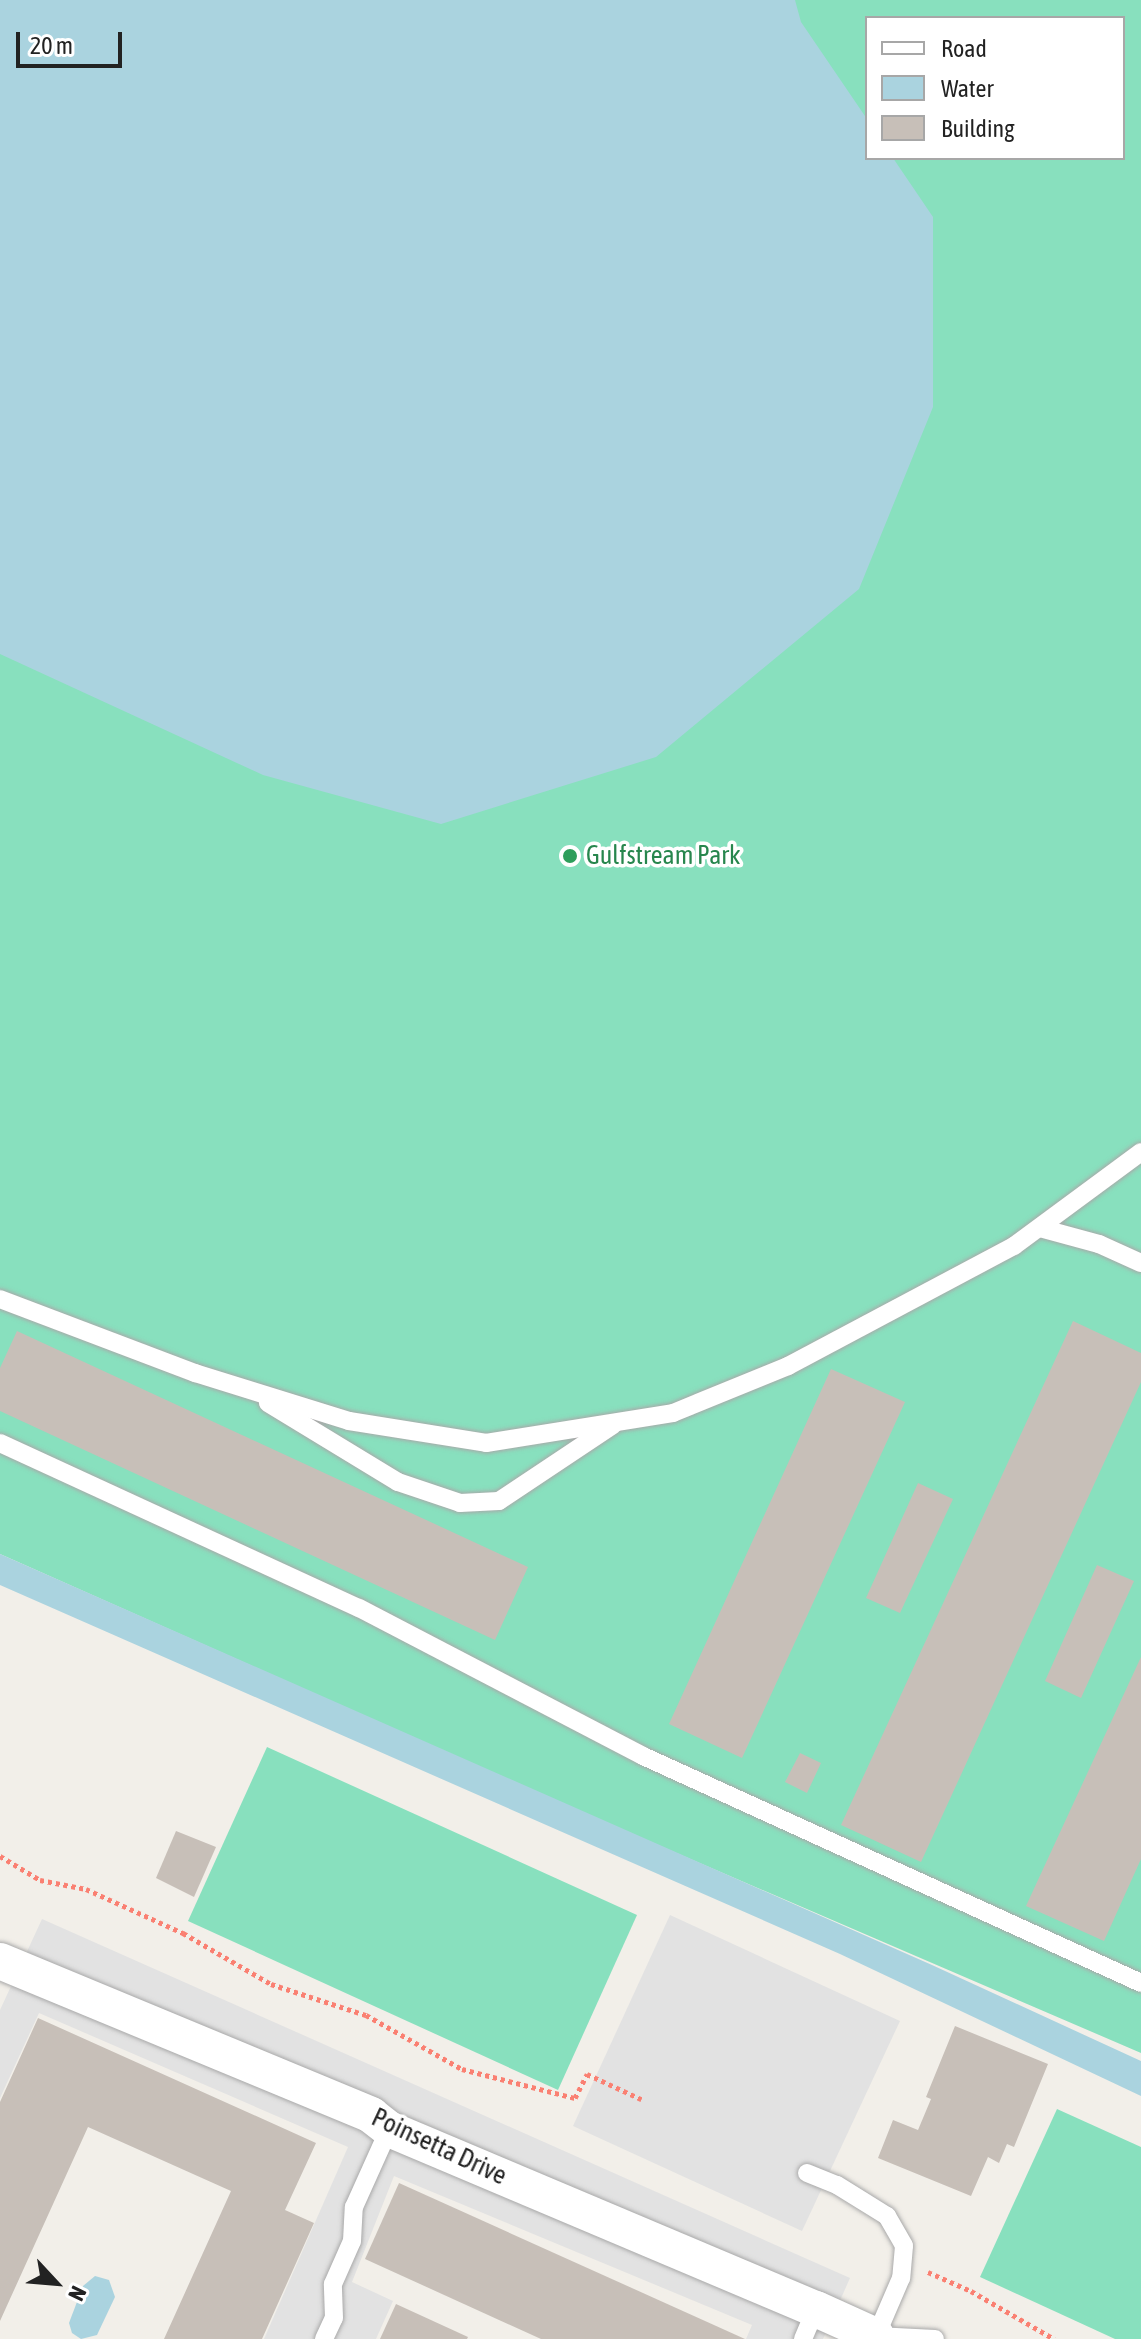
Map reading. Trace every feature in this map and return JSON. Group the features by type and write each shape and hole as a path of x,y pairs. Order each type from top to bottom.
{"street":[{"name":"Poinsetta Drive","path":"0,1961 371,2115 389,2129 809,2324 876,2337"}],"lane":[{"path":"0,1299 244,1388 349,1421 486,1443 673,1413 788,1366 1014,1246 1141,1152"},
{"path":"1040,1228 1099,1244 1141,1263"},
{"path":"244,1388 398,1482 460,1503 499,1501 619,1421"},
{"path":"0,1443 359,1608 643,1756 1141,1983"},
{"path":"324,2339 334,2318 333,2284 352,2241 354,2207 389,2129"},
{"path":"807,2173 837,2185 887,2216 904,2246 901,2278 876,2337 935,2339"}],"path":[{"path":"0,1856 40,1880 86,1889 183,1933 271,1984 366,2015 462,2069 575,2098 587,2074 641,2099"},
{"path":"903,2260 971,2291 1054,2339"}],"green space":[{"name":"Gulfstream Park","path":"0,0 1141,0 1141,2053 558,1802 0,1554"},
{"path":"267,1747 637,1915 558,2090 188,1921"},
{"path":"1057,2109 1141,2147 1141,2339 1115,2339 980,2277"}],"shaded area":[{"path":"670,1915 900,2021 802,2231 573,2126"},
{"path":"42,1919 850,2278 823,2339 746,2339 752,2325 394,2176 352,2282 393,2301 376,2339 264,2339 348,2147 39,2013 0,2098 0,2010"}],"water":[{"path":"0,0 795,0 801,22 865,116 865,160 894,160 933,217 933,407 859,589 656,757 441,824 263,775 0,654"},
{"path":"0,1554 932,1965 1141,2061 1141,2096 840,1954 0,1585"},
{"path":"95,2276 109,2280 115,2297 97,2335 81,2339 72,2333 69,2323 83,2286"}],"building":[{"path":"1073,1321 1141,1353 1141,1382 921,1862 841,1825"},
{"path":"17,1331 528,1567 495,1640 0,1411 0,1368"},
{"path":"831,1369 905,1402 742,1758 669,1724"},
{"path":"918,1483 953,1499 900,1613 866,1598"},
{"path":"1097,1565 1134,1581 1081,1698 1045,1681"},
{"path":"1141,1657 1141,1859 1104,1941 1026,1906"},
{"path":"800,1753 821,1763 807,1793 785,1782"},
{"path":"176,1831 216,1847 194,1897 156,1878"},
{"path":"38,2018 316,2143 285,2210 314,2223 262,2339 164,2339 231,2191 88,2127 0,2321 0,2102"},
{"path":"955,2026 1048,2064 1014,2147 1007,2144 999,2163 988,2157 971,2196 878,2158 893,2120 918,2130 931,2099 926,2097"},
{"path":"399,2183 745,2339 541,2339 365,2259"},
{"path":"396,2304 468,2337 380,2339"}],"place":[{"name":"Gulfstream Park","path":"570,856"}]}
